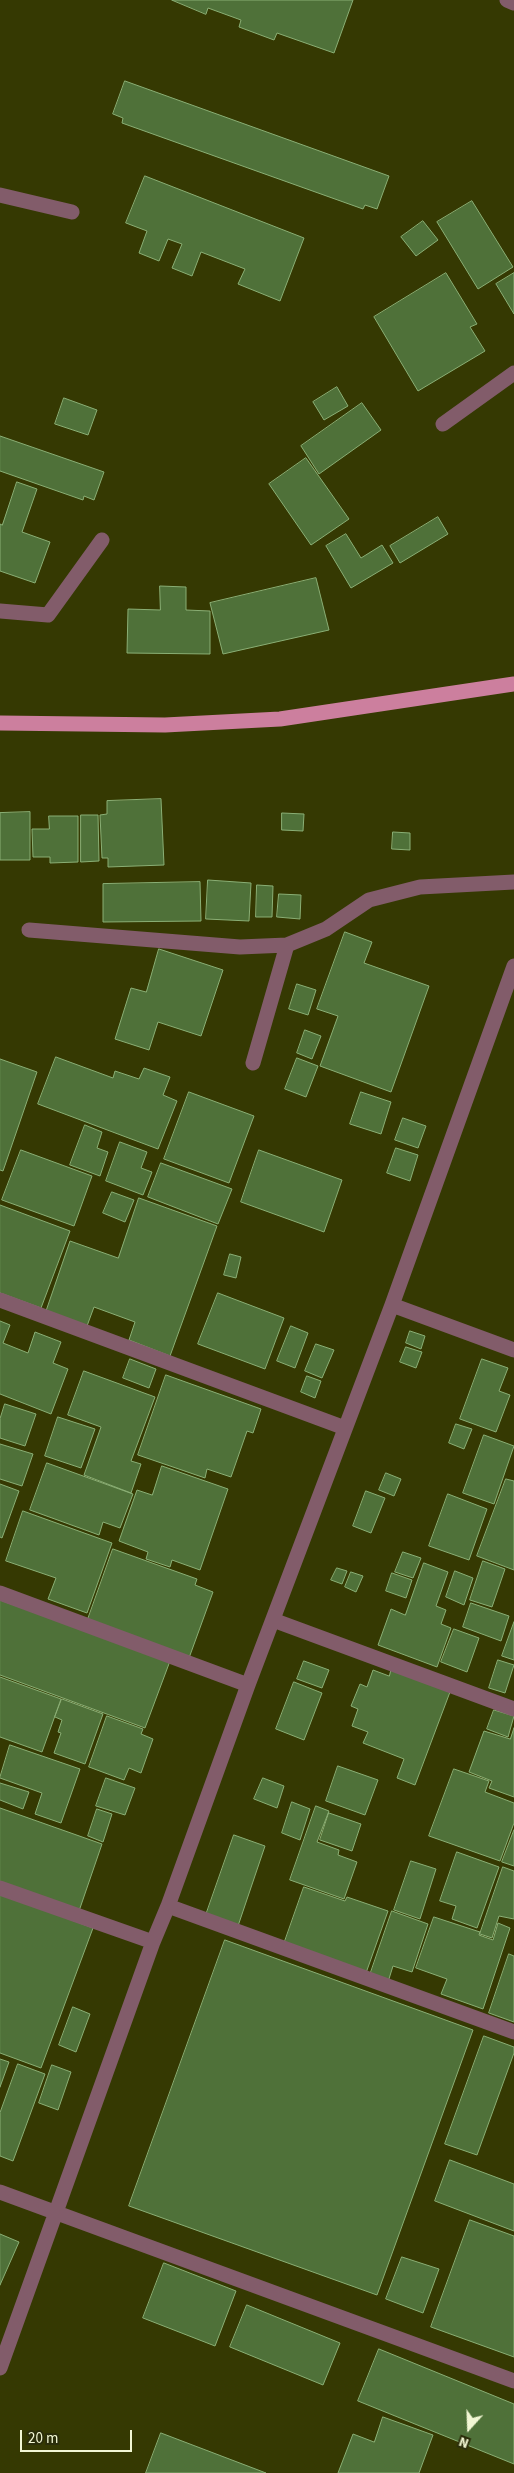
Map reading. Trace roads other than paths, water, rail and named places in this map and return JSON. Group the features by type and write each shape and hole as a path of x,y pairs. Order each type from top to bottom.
{"main road":[{"path":"0,723 165,725 280,719 514,684"}],"street":[{"path":"508,0 514,3"},
{"path":"0,195 72,212"},
{"path":"443,424 514,373"},
{"path":"0,611 48,615 102,540"},
{"path":"29,930 240,947 287,945 326,929 369,900 420,887 514,882"},
{"path":"253,1063 287,945"},
{"path":"0,2368 153,1942 392,1305 514,966"},
{"path":"0,1300 345,1428"},
{"path":"392,1305 514,1350"},
{"path":"0,1593 248,1685"},
{"path":"273,1620 514,1709"},
{"path":"0,1888 153,1942"},
{"path":"168,1906 514,2032"},
{"path":"0,2192 514,2380"}]}
